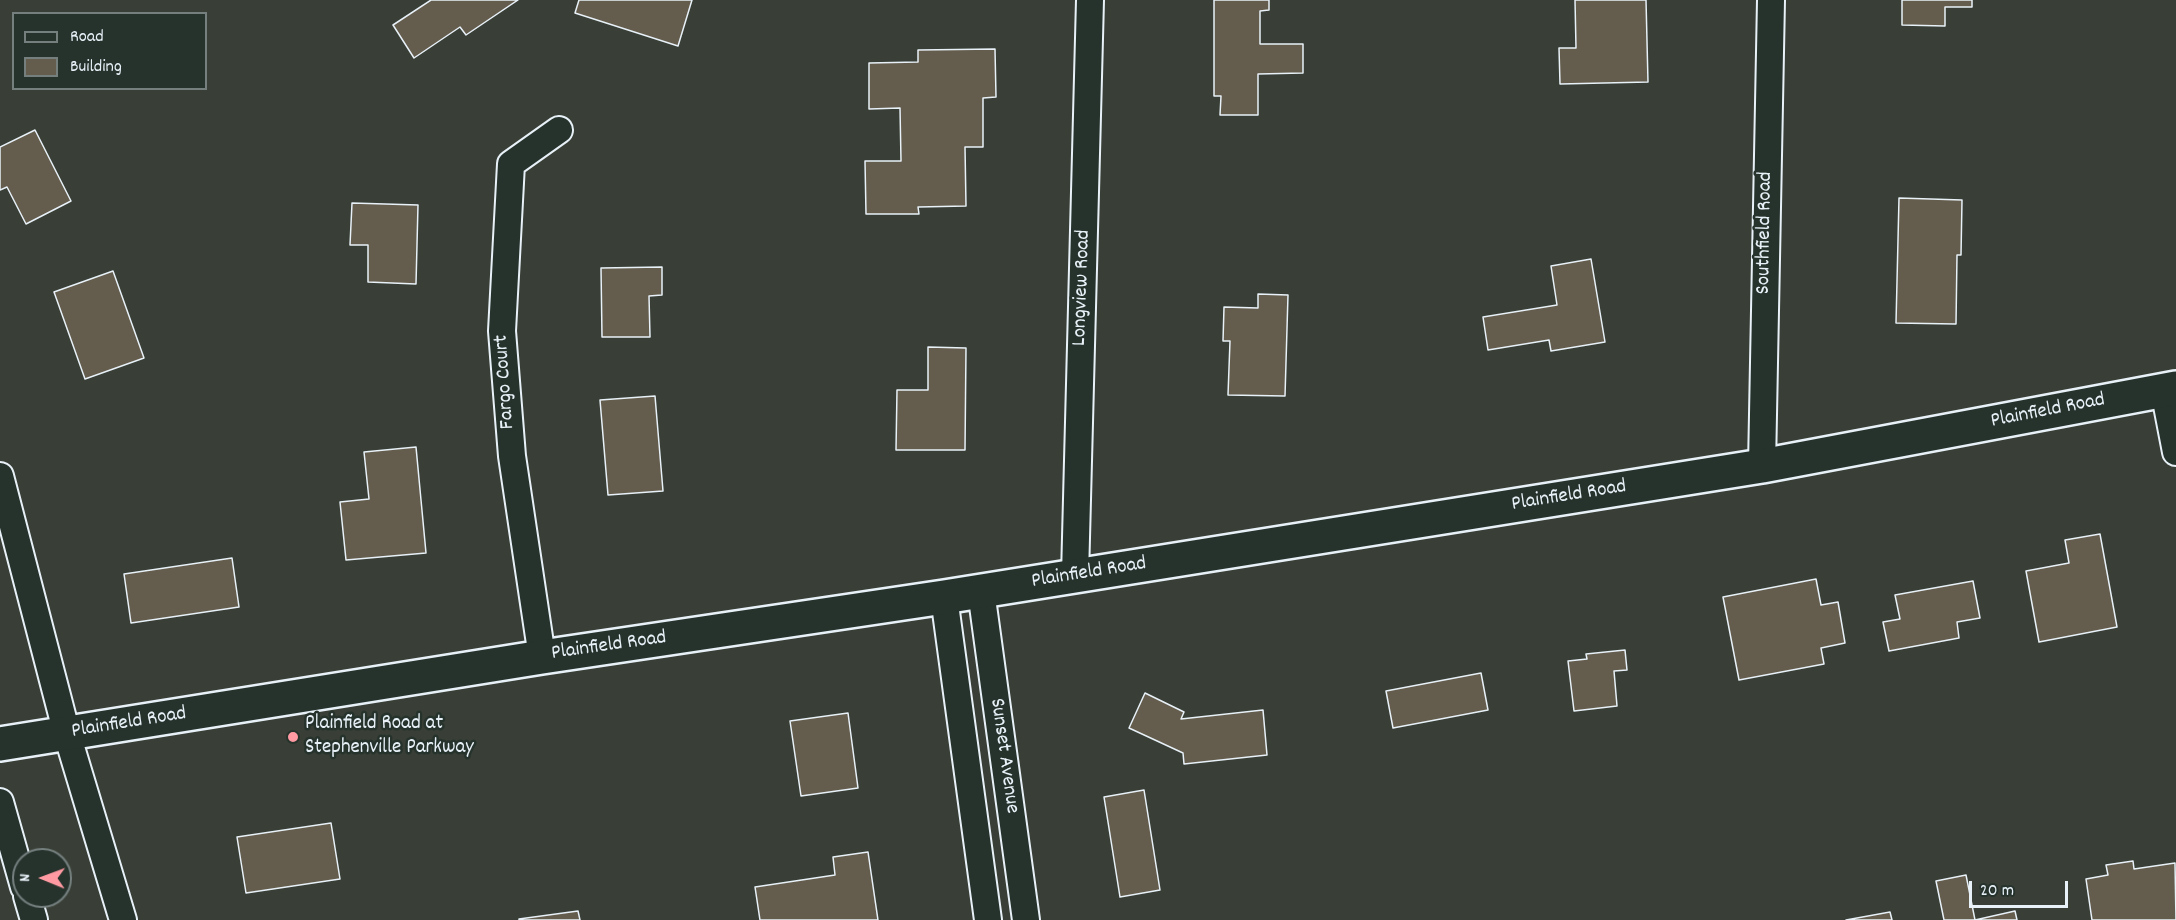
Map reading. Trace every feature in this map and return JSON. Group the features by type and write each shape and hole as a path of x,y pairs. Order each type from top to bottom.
{"street":[{"name":"Longview Road","path":"1075,576 1090,0"},
{"name":"Southfield Road","path":"1762,466 1771,0"},
{"name":"Fargo Court","path":"542,657 512,456 502,331 511,164 559,130"},
{"name":"Plainfield Road","path":"0,744 542,657 944,597 1762,466 2170,389"},
{"path":"2170,389 2176,452"},
{"path":"0,476 68,734 123,920"},
{"name":"Sunset Avenue","path":"981,591 1026,920"},
{"name":"Sunset Avenue","path":"944,597 988,920"},
{"path":"0,802 13,848"}],"building":[{"path":"431,0 518,0 466,35 460,27 414,58 393,25"},
{"path":"579,0 692,0 678,46 575,13"},
{"path":"1214,0 1269,0 1269,10 1260,11 1260,44 1303,44 1303,73 1258,74 1258,115 1220,115 1221,96 1214,96"},
{"path":"1575,0 1646,0 1648,82 1560,84 1559,48 1576,48"},
{"path":"1902,0 1972,0 1972,7 1945,7 1945,26 1902,25"},
{"path":"995,49 996,97 983,98 983,147 965,147 966,206 918,207 919,214 866,214 865,161 901,161 900,108 869,109 869,63 918,62 918,50"},
{"path":"35,130 71,201 26,224 7,187 0,190 0,147"},
{"path":"1899,198 1962,200 1961,255 1957,255 1956,324 1896,323"},
{"path":"352,203 418,205 416,284 368,282 368,245 350,245"},
{"path":"1591,259 1605,342 1551,351 1549,340 1488,350 1483,317 1557,305 1551,266"},
{"path":"662,267 662,295 649,296 650,337 602,337 601,268"},
{"path":"113,271 144,358 85,379 54,292"},
{"path":"1258,294 1288,295 1285,396 1228,395 1230,341 1223,341 1224,307 1258,308"},
{"path":"928,347 966,348 965,450 896,450 897,390 928,390"},
{"path":"655,396 663,491 608,495 600,400"},
{"path":"416,447 426,553 346,560 340,502 369,499 364,452"},
{"path":"2100,534 2117,627 2039,642 2026,571 2069,563 2065,540"},
{"path":"232,558 239,607 131,623 124,574"},
{"path":"1816,579 1821,605 1838,602 1845,643 1821,648 1824,664 1739,680 1723,597"},
{"path":"1973,581 1980,618 1957,622 1959,638 1889,651 1883,622 1900,619 1895,595"},
{"path":"1625,650 1627,670 1614,671 1617,706 1574,711 1568,661 1587,659 1586,654"},
{"path":"1481,673 1488,710 1393,728 1386,691"},
{"path":"1145,693 1184,712 1181,719 1263,710 1267,755 1184,764 1183,753 1129,728"},
{"path":"848,713 858,788 801,796 790,721"},
{"path":"1144,790 1160,890 1120,897 1104,797"},
{"path":"331,823 340,879 246,893 237,837"},
{"path":"868,852 878,920 760,920 755,887 835,875 833,857"},
{"path":"2133,861 2134,869 2175,863 2176,920 2092,920 2086,879 2108,875 2106,865"},
{"path":"1966,875 1975,920 1944,920 1936,881"},
{"path":"578,911 580,920 519,920 519,919"},
{"path":"2015,911 2017,920 1975,920"},
{"path":"1890,912 1892,920 1846,920"}],"place":[{"name":"Plainfield Road at Stephenville Parkway","path":"293,737"}]}
